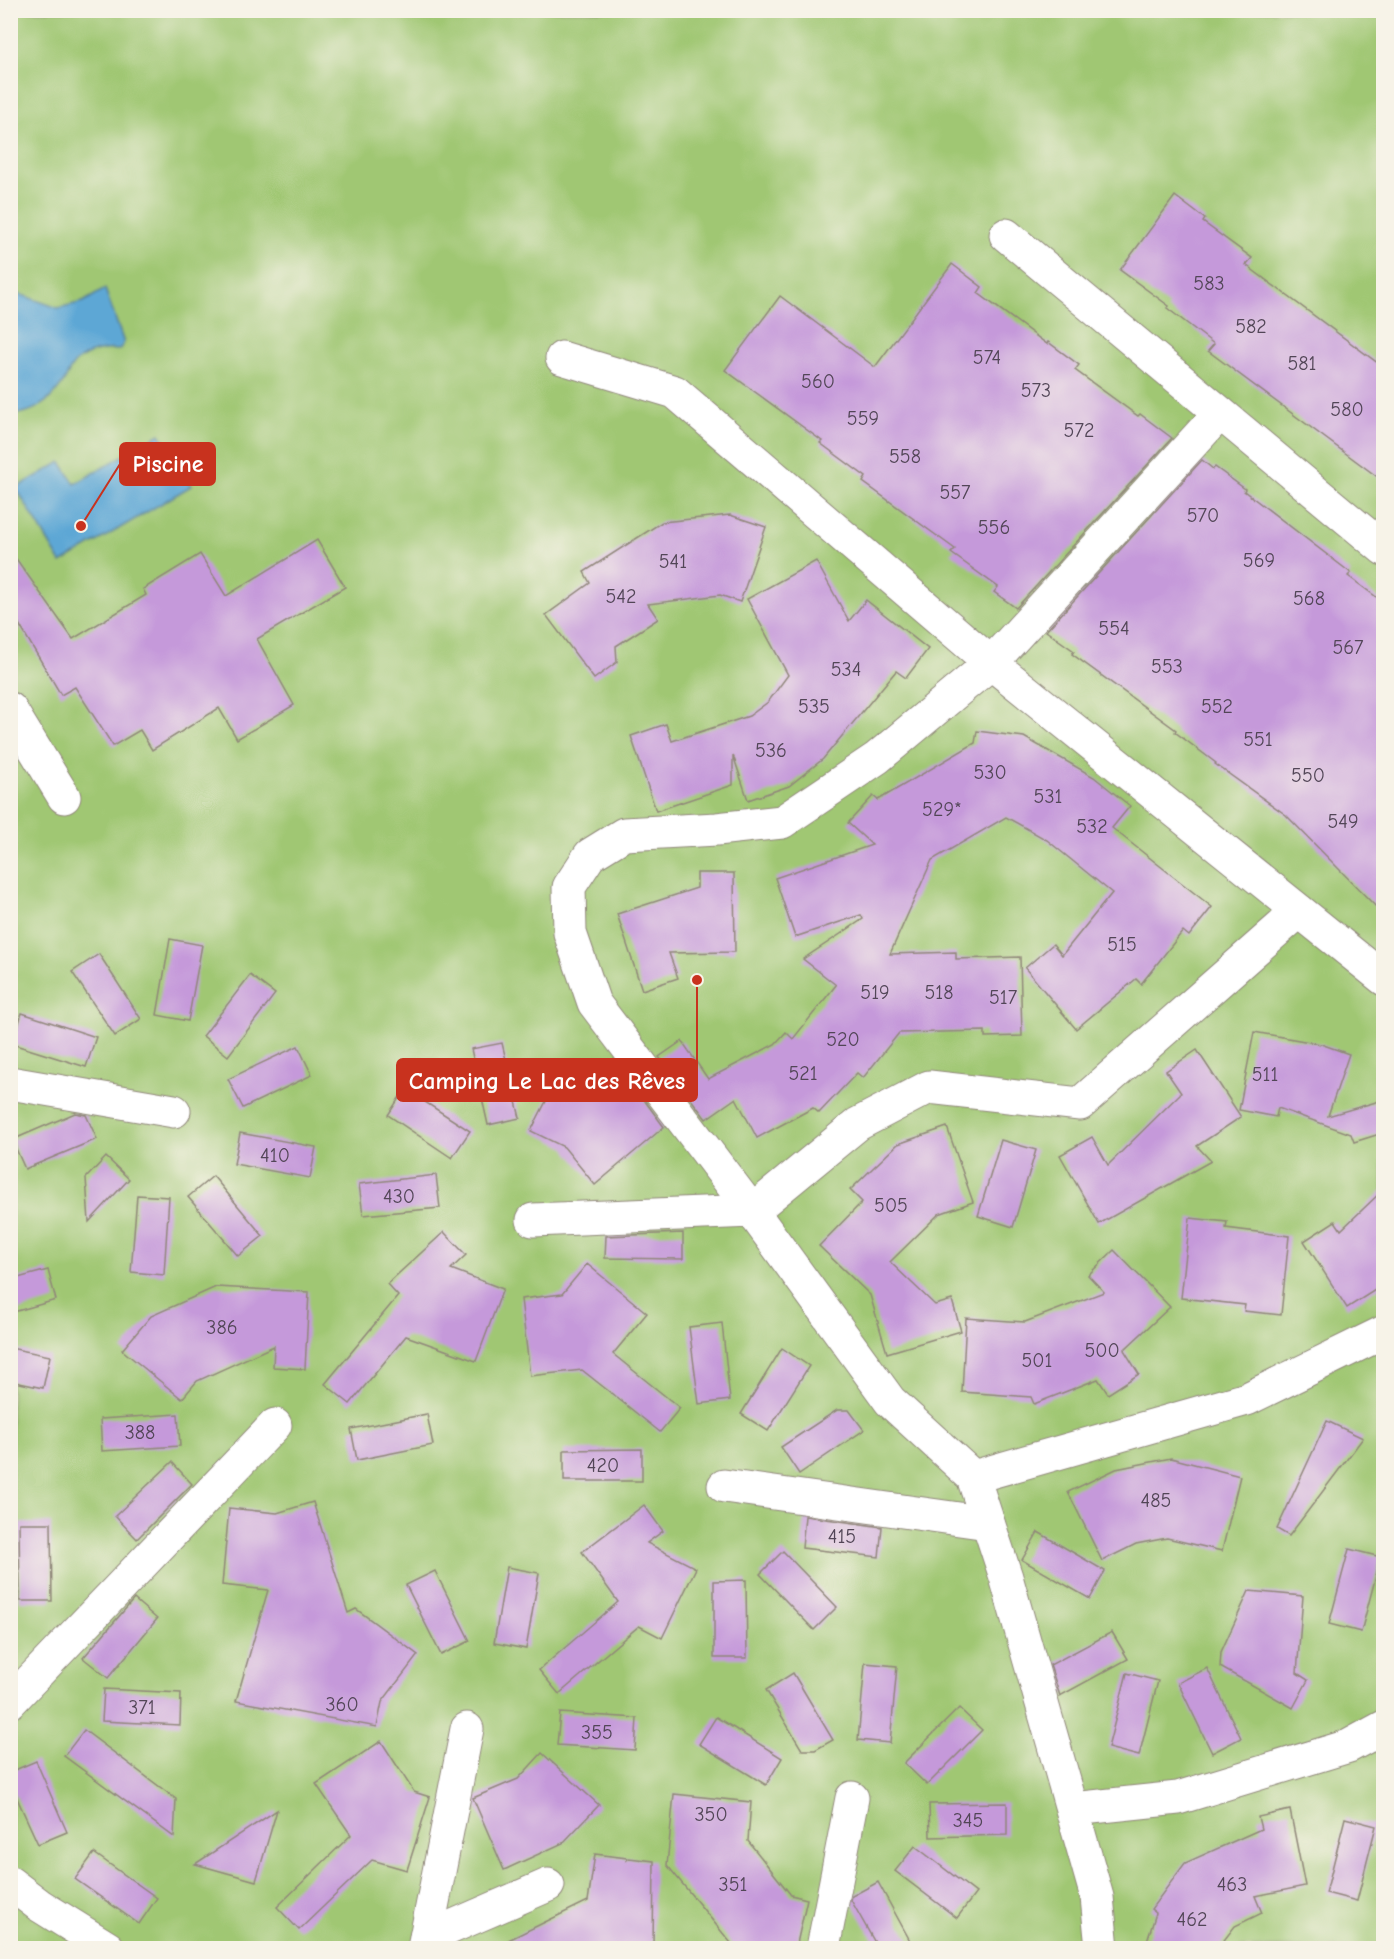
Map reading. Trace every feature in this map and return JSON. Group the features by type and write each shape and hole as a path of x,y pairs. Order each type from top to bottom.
{"lane":[{"path":"1006,236 1383,549"},
{"path":"562,358 675,392 991,663 1383,979"},
{"path":"1102,1948 1097,1897 1073,1809 1006,1577 973,1477 890,1401 752,1211 594,1003 570,933 569,887 590,855 624,834 717,829 782,822 877,759 991,663 1220,413"},
{"path":"10,709 64,796"},
{"path":"533,1220 752,1211 858,1124 929,1087 1080,1104 1299,911"},
{"path":"10,1083 174,1111"},
{"path":"973,1477 1247,1399 1383,1332"},
{"path":"10,1702 275,1425"},
{"path":"724,1486 988,1523"},
{"path":"1073,1809 1178,1798 1349,1746 1383,1726"},
{"path":"425,1943 467,1729"},
{"path":"823,1948 852,1798"},
{"path":"10,1883 39,1905 108,1948"},
{"path":"425,1943 548,1886"}],"green space":[{"path":"11,11 1383,11 1383,1948 11,1948"}],"water":[{"path":"105,289 124,343 119,350 97,352 80,359 72,367 61,386 45,402 32,410 11,414 11,291 58,308 83,302"},
{"path":"160,434 191,486 61,563 16,488 61,462 75,484"}],"building":[{"path":"1175,196 1205,219 1203,222 1252,258 1246,265 1383,367 1383,481 1208,351 1214,344 1167,308 1169,306 1120,270"},
{"path":"952,264 982,287 978,293 1079,365 1075,370 1172,438 1016,608 994,592 998,587 951,553 955,549 863,482 866,477 820,443 822,441 725,370 780,296 875,367"},
{"path":"1202,460 1245,489 1244,491 1351,573 1348,576 1383,602 1383,914 1286,815 1215,764 1175,732 1176,730 1072,654 1074,651 1046,631"},
{"path":"730,515 766,527 740,602 720,595 648,604 658,619 616,646 617,662 594,679 546,615 590,583 584,572 662,522"},
{"path":"317,540 345,587 257,639 294,705 237,739 219,708 152,750 140,730 113,746 75,687 61,695 10,609 10,550 73,639 146,595 143,589 200,554 226,596"},
{"path":"816,561 849,621 866,600 928,649 906,678 896,671 823,759 789,786 748,800 733,755 733,785 656,811 631,736 666,724 672,741 749,716 768,702 788,675 747,599"},
{"path":"977,731 1024,737 1094,777 1130,806 1112,828 1212,907 1189,936 1183,931 1141,984 1136,979 1076,1029 1025,968 1053,944 1062,955 1112,893 1047,840 1006,817 932,860 890,954 956,952 956,959 1020,957 1022,1036 985,1037 985,1031 899,1033 863,1078 857,1073 819,1113 813,1108 757,1138 736,1098 706,1119 659,1057 682,1041 708,1079 775,1044 786,1032 793,1039 836,985 803,959 863,919 861,915 795,937 775,878 872,845 848,823 873,796 878,800 975,743"},
{"path":"697,873 734,873 735,952 669,953 678,978 642,990 617,914 697,888"},
{"path":"170,939 202,945 188,1021 157,1015"},
{"path":"99,954 141,1019 115,1036 72,972"},
{"path":"250,975 275,994 228,1056 203,1036"},
{"path":"22,1013 96,1037 86,1067 12,1044"},
{"path":"1254,1032 1321,1044 1349,1054 1328,1116 1383,1100 1383,1133 1354,1142 1351,1134 1278,1108 1276,1117 1239,1110"},
{"path":"502,1043 520,1118 488,1125 471,1049"},
{"path":"298,1046 312,1075 243,1108 228,1079"},
{"path":"1197,1050 1241,1117 1197,1146 1211,1161 1099,1224 1060,1155 1092,1137 1108,1165 1181,1093 1166,1071"},
{"path":"566,1062 616,1086 628,1078 664,1127 595,1185 564,1147 531,1131"},
{"path":"405,1089 470,1131 452,1158 388,1115"},
{"path":"75,1113 86,1115 97,1139 25,1169 12,1140"},
{"path":"947,1127 973,1202 939,1214 890,1262 935,1305 952,1300 961,1331 887,1353 870,1295 819,1246 862,1202 850,1190 898,1144"},
{"path":"240,1133 316,1147 310,1178 234,1164"},
{"path":"1001,1140 1036,1150 1013,1227 978,1216"},
{"path":"106,1157 129,1179 89,1222 86,1178"},
{"path":"436,1175 440,1208 363,1215 359,1184"},
{"path":"213,1176 263,1236 238,1256 188,1197"},
{"path":"1383,1190 1383,1285 1347,1308 1304,1241 1335,1221 1341,1230"},
{"path":"137,1195 169,1197 164,1275 131,1272"},
{"path":"1190,1218 1227,1222 1226,1228 1289,1236 1281,1315 1244,1311 1245,1305 1181,1298"},
{"path":"444,1232 466,1255 451,1269 503,1289 476,1361 406,1336 350,1404 325,1384 398,1296 387,1284"},
{"path":"683,1233 683,1259 605,1258 606,1236"},
{"path":"1114,1250 1170,1307 1124,1350 1139,1374 1108,1394 1098,1379 1034,1404 1031,1397 962,1392 966,1318 1025,1322 1104,1292 1088,1275"},
{"path":"587,1264 647,1313 613,1354 680,1408 660,1432 582,1370 530,1376 521,1299 562,1294"},
{"path":"48,1270 56,1300 10,1313 10,1280"},
{"path":"216,1287 309,1292 305,1369 273,1367 274,1346 197,1381 182,1399 122,1350 151,1316"},
{"path":"722,1323 730,1400 699,1404 689,1327"},
{"path":"10,1348 50,1356 43,1388 10,1381"},
{"path":"782,1348 809,1366 768,1431 741,1414"},
{"path":"837,1410 849,1410 864,1430 799,1474 781,1447"},
{"path":"178,1414 180,1446 102,1451 100,1419"},
{"path":"427,1414 433,1445 357,1460 351,1429"},
{"path":"1327,1421 1363,1438 1289,1536 1277,1529"},
{"path":"642,1449 642,1481 564,1481 564,1450"},
{"path":"1171,1458 1240,1476 1222,1551 1167,1538 1136,1544 1102,1561 1068,1492 1116,1469"},
{"path":"172,1462 192,1484 137,1539 115,1516"},
{"path":"313,1502 348,1613 356,1609 418,1655 382,1702 377,1727 236,1701 268,1590 222,1585 229,1508 277,1513"},
{"path":"644,1505 663,1531 647,1543 696,1568 662,1638 639,1626 559,1694 539,1670 618,1602 582,1552"},
{"path":"805,1516 882,1527 879,1557 802,1548"},
{"path":"19,1523 51,1523 52,1601 20,1601"},
{"path":"1038,1532 1105,1571 1090,1599 1022,1560"},
{"path":"1349,1549 1381,1557 1361,1632 1329,1624"},
{"path":"783,1551 837,1607 814,1630 760,1574"},
{"path":"507,1567 539,1573 526,1649 494,1643"},
{"path":"435,1571 470,1641 441,1655 406,1585"},
{"path":"746,1580 747,1658 714,1658 714,1581"},
{"path":"1249,1591 1303,1596 1297,1673 1308,1680 1293,1708 1220,1667 1221,1652"},
{"path":"134,1599 157,1619 108,1678 83,1658"},
{"path":"1112,1632 1128,1659 1060,1696 1050,1665"},
{"path":"865,1663 897,1666 890,1743 858,1740"},
{"path":"1207,1668 1241,1738 1212,1753 1178,1683"},
{"path":"793,1673 833,1740 815,1750 802,1750 766,1690"},
{"path":"1127,1673 1158,1681 1139,1756 1108,1748"},
{"path":"104,1689 181,1693 180,1725 102,1721"},
{"path":"959,1708 982,1730 927,1785 904,1763"},
{"path":"560,1713 637,1718 635,1750 557,1745"},
{"path":"716,1717 782,1758 766,1785 699,1744"},
{"path":"84,1730 176,1799 174,1837 64,1756"},
{"path":"381,1741 414,1792 430,1797 407,1870 372,1860 299,1930 277,1907 351,1835 316,1784"},
{"path":"542,1753 599,1805 563,1843 504,1870 473,1798 518,1779"},
{"path":"36,1761 67,1832 38,1844 10,1783 10,1772"},
{"path":"674,1794 751,1802 748,1841 791,1895 807,1899 796,1948 735,1948 667,1865"},
{"path":"1007,1803 1007,1835 930,1837 929,1804"},
{"path":"277,1810 256,1881 195,1864"},
{"path":"1290,1810 1305,1886 1255,1896 1262,1913 1235,1926 1218,1948 1145,1948 1156,1913 1151,1909 1185,1863 1261,1829 1258,1817"},
{"path":"1345,1818 1376,1826 1357,1901 1326,1893"},
{"path":"915,1846 976,1893 957,1918 895,1871"},
{"path":"94,1853 157,1898 139,1924 75,1879"},
{"path":"595,1854 627,1858 627,1860 629,1858 654,1861 653,1948 492,1948 588,1901"},
{"path":"878,1882 914,1948 878,1948 851,1900 852,1896"}],"place":[{"name":"Piscine","path":"81,526"},
{"name":"Camping Le Lac des Rêves","path":"697,980"}]}
